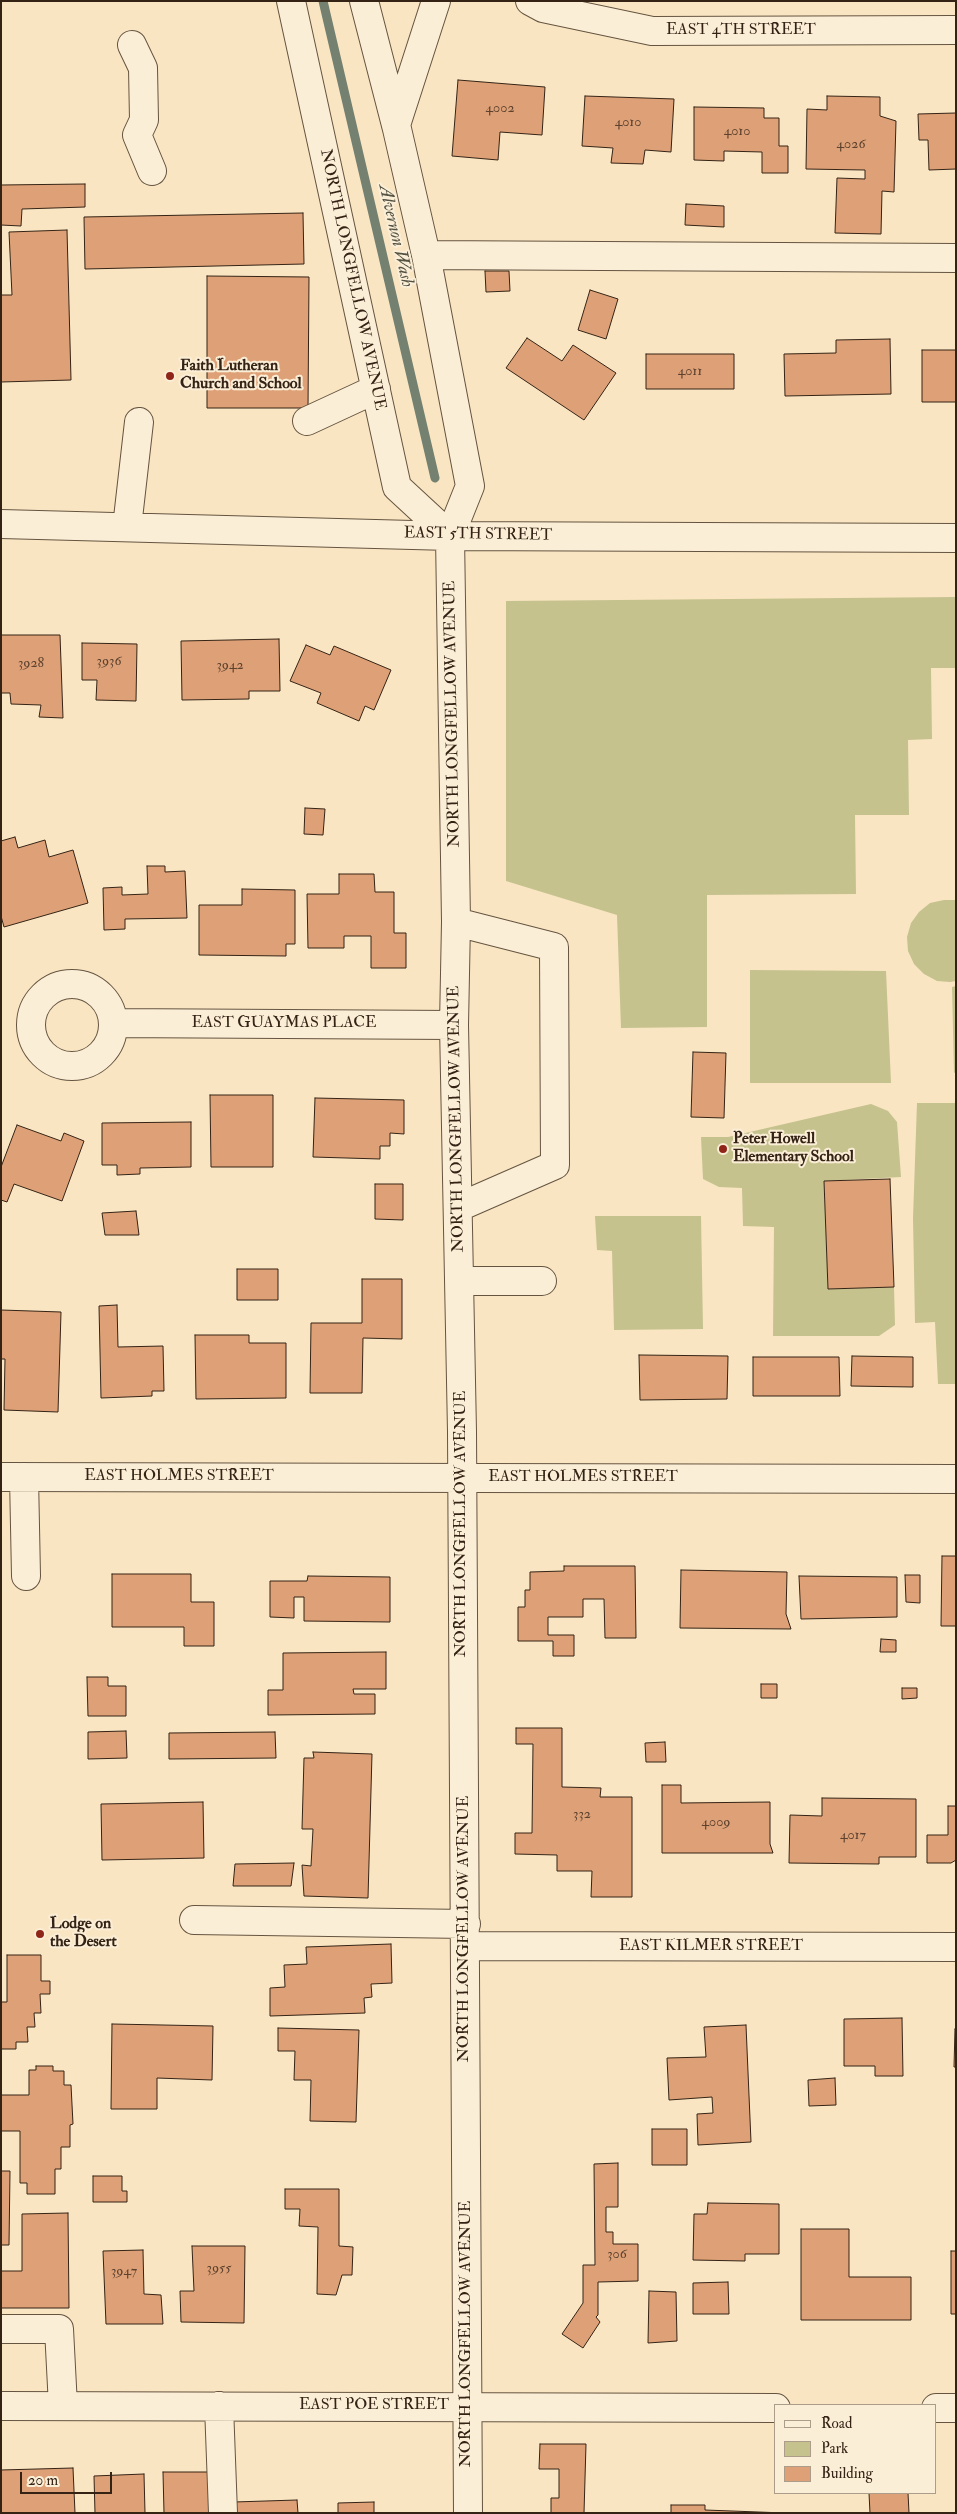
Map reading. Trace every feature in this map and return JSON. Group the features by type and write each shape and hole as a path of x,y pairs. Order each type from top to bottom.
{"street":[{"name":"NORTH LONGFELLOW AVENUE","path":"291,1 397,488 450,536"},
{"name":"NORTH LONGFELLOW AVENUE","path":"364,1 396,125 426,255 470,486 450,536 456,922 454,1025 460,1282 466,1935 466,2407 468,2513"},
{"path":"396,125 436,1"},
{"name":"EAST 4TH STREET","path":"530,1 543,8 652,31 956,30"},
{"path":"132,45 143,68 144,120 137,135 152,171"},
{"path":"426,255 956,258"},
{"path":"307,421 376,389"},
{"path":"127,527 139,422"},
{"name":"EAST 5TH STREET","path":"1,524 450,536 956,538"},
{"path":"456,922 554,947 555,1165 459,1207"},
{"name":"EAST GUAYMAS PLACE","path":"113,1023 454,1025"},
{"path":"460,1282 542,1281"},
{"path":"12,1477 26,1576"},
{"name":"EAST HOLMES STREET","path":"12,1477 956,1479"},
{"name":"EAST KILMER STREET","path":"194,1920 466,1935 956,1947"},
{"path":"1,2328 59,2329 63,2406"},
{"name":"EAST POE STREET","path":"1,2406 774,2408"},
{"path":"219,2406 223,2513"},
{"path":"937,2408 956,2408"}],"green space":[{"path":"956,597 956,668 931,668 932,739 908,740 909,815 855,815 856,894 707,895 707,1027 621,1028 617,915 506,881 506,601"},
{"path":"956,900 956,981 950,982 937,981 924,974 914,964 908,951 907,937 911,923 919,912 930,903"},
{"path":"750,970 886,971 891,1083 750,1083"},
{"path":"956,986 956,1072 954,1073 952,987"},
{"path":"917,1103 956,1103 956,1384 938,1384 935,1322 915,1323 913,1218"},
{"path":"871,1104 888,1111 897,1122 901,1177 824,1181 828,1289 894,1287 895,1325 879,1336 773,1336 774,1227 743,1226 742,1188 719,1187 703,1179 701,1137 728,1137"},
{"path":"595,1216 701,1216 703,1329 614,1330 612,1251 597,1250"}],"building":[{"path":"458,80 545,87 542,135 500,132 498,160 452,156"},
{"path":"585,96 674,99 671,152 645,150 643,164 611,163 613,148 582,146"},
{"path":"827,96 880,97 880,116 896,121 894,192 882,191 881,234 835,233 837,178 865,179 865,170 806,169 807,109 827,110"},
{"path":"694,107 764,108 764,118 779,118 779,146 788,146 788,173 762,173 762,152 724,151 724,161 694,160"},
{"path":"956,113 956,169 929,170 928,140 919,140 918,114"},
{"path":"85,184 85,207 22,209 21,226 1,225 1,185"},
{"path":"686,204 724,206 724,227 685,225"},
{"path":"303,213 304,264 85,269 84,217"},
{"path":"67,230 71,380 1,382 1,295 12,295 9,232"},
{"path":"485,271 509,271 510,291 486,292"},
{"path":"207,276 309,277 308,408 207,408"},
{"path":"590,290 618,299 606,339 578,330"},
{"path":"527,338 562,361 573,345 616,373 584,420 506,368"},
{"path":"890,339 891,394 785,396 784,354 836,353 836,340"},
{"path":"922,350 956,350 956,402 922,402"},
{"path":"646,354 734,354 734,389 646,389"},
{"path":"1,635 60,635 63,718 39,717 41,705 11,704 10,693 1,693"},
{"path":"279,639 280,691 249,691 249,699 182,700 181,641"},
{"path":"82,643 137,644 136,701 96,700 97,680 82,680"},
{"path":"306,645 330,655 334,646 391,670 374,710 365,706 359,721 317,703 321,693 290,681"},
{"path":"305,808 325,809 323,835 304,834"},
{"path":"15,837 18,848 45,840 49,857 73,850 88,903 4,927 1,916 1,841"},
{"path":"147,866 165,866 165,872 185,871 187,918 125,919 125,929 104,930 103,888 122,887 122,895 148,894"},
{"path":"339,874 374,874 375,892 394,892 394,933 406,933 406,968 371,968 371,936 344,936 344,948 308,948 307,894 339,894"},
{"path":"242,889 295,890 295,944 286,944 286,956 199,955 199,905 242,905"},
{"path":"693,1052 726,1053 724,1118 691,1117"},
{"path":"210,1095 273,1095 273,1167 211,1167"},
{"path":"315,1098 404,1100 404,1134 390,1133 390,1146 380,1146 380,1159 313,1157"},
{"path":"191,1122 191,1167 140,1168 140,1174 117,1175 117,1165 102,1165 102,1123"},
{"path":"17,1125 61,1141 64,1133 84,1141 62,1201 14,1184 7,1202 1,1200 1,1167"},
{"path":"890,1179 894,1287 828,1289 824,1181"},
{"path":"375,1184 403,1184 403,1220 375,1219"},
{"path":"136,1211 139,1235 105,1235 102,1213"},
{"path":"237,1269 278,1269 278,1300 237,1300"},
{"path":"362,1279 402,1279 402,1339 363,1338 362,1393 310,1393 311,1323 362,1323"},
{"path":"117,1305 118,1347 163,1346 164,1391 152,1391 152,1396 101,1398 99,1306"},
{"path":"1,1310 61,1312 58,1412 4,1410 5,1359 1,1359"},
{"path":"195,1335 249,1335 249,1343 286,1343 286,1398 196,1399"},
{"path":"639,1355 728,1356 727,1399 640,1400"},
{"path":"852,1356 913,1357 913,1387 851,1386"},
{"path":"753,1357 839,1357 840,1396 753,1396"},
{"path":"942,1556 956,1556 956,1626 941,1626"},
{"path":"564,1566 635,1566 636,1638 605,1638 604,1599 583,1599 583,1617 548,1617 548,1635 574,1635 574,1656 553,1656 553,1641 518,1641 518,1607 525,1607 525,1590 530,1590 530,1572 564,1571"},
{"path":"681,1570 787,1572 786,1614 791,1629 680,1628"},
{"path":"112,1574 191,1574 191,1602 214,1602 214,1646 184,1646 184,1627 112,1627"},
{"path":"905,1575 920,1575 920,1603 906,1602"},
{"path":"308,1576 390,1577 390,1622 304,1621 304,1597 294,1597 294,1618 270,1617 270,1581 307,1581"},
{"path":"799,1576 897,1577 897,1617 801,1619"},
{"path":"881,1639 896,1640 896,1652 880,1652"},
{"path":"386,1652 386,1689 353,1689 354,1694 375,1694 375,1714 268,1715 268,1690 283,1690 283,1653"},
{"path":"87,1677 108,1677 108,1686 126,1686 126,1716 88,1716"},
{"path":"761,1684 777,1684 777,1698 761,1698"},
{"path":"902,1688 917,1688 917,1698 902,1699"},
{"path":"516,1728 562,1728 562,1787 601,1788 600,1797 632,1797 632,1897 591,1897 592,1871 557,1871 557,1855 515,1854 515,1833 532,1833 533,1744 516,1744"},
{"path":"126,1731 127,1758 88,1759 88,1732"},
{"path":"275,1732 276,1758 169,1759 169,1733"},
{"path":"665,1742 666,1762 646,1762 645,1743"},
{"path":"313,1752 372,1754 368,1898 304,1896 302,1865 311,1866 313,1829 302,1829 304,1758 314,1758"},
{"path":"662,1785 681,1785 681,1803 770,1802 770,1844 773,1853 662,1853"},
{"path":"822,1798 916,1799 916,1857 879,1857 879,1864 789,1863 790,1815 822,1816"},
{"path":"203,1802 204,1858 102,1860 101,1804"},
{"path":"948,1806 956,1806 956,1860 951,1863 927,1863 927,1835 948,1835"},
{"path":"294,1863 291,1886 233,1886 235,1864"},
{"path":"391,1944 392,1983 371,1984 372,1997 364,1998 365,2013 270,2016 270,1988 285,1987 284,1965 307,1964 306,1947"},
{"path":"7,1955 41,1955 41,1981 50,1981 50,1994 40,1994 41,2013 34,2013 35,2027 27,2027 28,2042 16,2042 16,2049 1,2049 1,2002 7,2002"},
{"path":"902,2018 903,2076 875,2076 875,2066 844,2066 844,2019"},
{"path":"112,2024 213,2026 212,2080 157,2078 157,2109 111,2109"},
{"path":"746,2025 751,2142 698,2145 697,2114 713,2113 712,2097 669,2100 667,2058 706,2057 704,2027"},
{"path":"278,2028 359,2030 356,2122 310,2121 311,2080 294,2080 295,2051 278,2051"},
{"path":"955,2029 956,2067 954,2067"},
{"path":"36,2066 53,2066 53,2071 64,2071 64,2085 71,2085 73,2124 70,2125 70,2147 61,2147 61,2169 55,2169 55,2194 27,2194 27,2183 20,2183 20,2131 1,2131 1,2095 29,2095 29,2070 36,2070"},
{"path":"835,2078 836,2105 809,2106 808,2080"},
{"path":"652,2129 687,2129 687,2165 652,2165"},
{"path":"618,2163 618,2207 606,2207 606,2232 613,2232 613,2244 638,2244 638,2281 598,2282 598,2315 596,2317 600,2322 583,2348 562,2334 583,2303 583,2265 595,2265 594,2164"},
{"path":"1,2171 10,2171 9,2245 1,2245"},
{"path":"93,2176 122,2176 122,2191 127,2191 127,2202 93,2202"},
{"path":"285,2189 339,2189 339,2246 353,2247 352,2275 342,2275 336,2295 317,2294 318,2227 299,2226 300,2209 285,2209"},
{"path":"708,2203 779,2204 779,2254 745,2254 745,2261 693,2260 694,2214 707,2214"},
{"path":"68,2213 69,2308 1,2308 1,2271 22,2271 22,2214"},
{"path":"801,2229 849,2229 849,2277 911,2277 911,2320 801,2320"},
{"path":"192,2246 245,2246 244,2323 181,2322 180,2291 194,2291"},
{"path":"143,2250 144,2294 161,2295 163,2324 106,2324 103,2251"},
{"path":"951,2251 956,2251 956,2314 951,2314"},
{"path":"728,2282 729,2314 693,2314 693,2283"},
{"path":"649,2291 676,2292 677,2341 648,2343"},
{"path":"540,2444 586,2444 584,2513 551,2513 551,2498 559,2498 559,2469 539,2469"},
{"path":"73,2468 75,2513 1,2513 1,2470"},
{"path":"163,2472 216,2472 216,2513 164,2513"},
{"path":"144,2474 145,2513 95,2513 94,2476"},
{"path":"869,2494 908,2494 909,2513 870,2513"},
{"path":"297,2500 298,2513 235,2513 234,2502"},
{"path":"374,2502 374,2513 338,2513 338,2503"},
{"path":"671,2505 705,2505 705,2510 785,2513 671,2513"}],"waterway":[{"name":"Alvernon Wash","path":"323,1 435,478"}],"place":[{"name":"Faith Lutheran Church and School","path":"170,376"},
{"name":"Peter Howell Elementary School","path":"723,1149"},
{"name":"Lodge on the Desert","path":"40,1934"}]}
